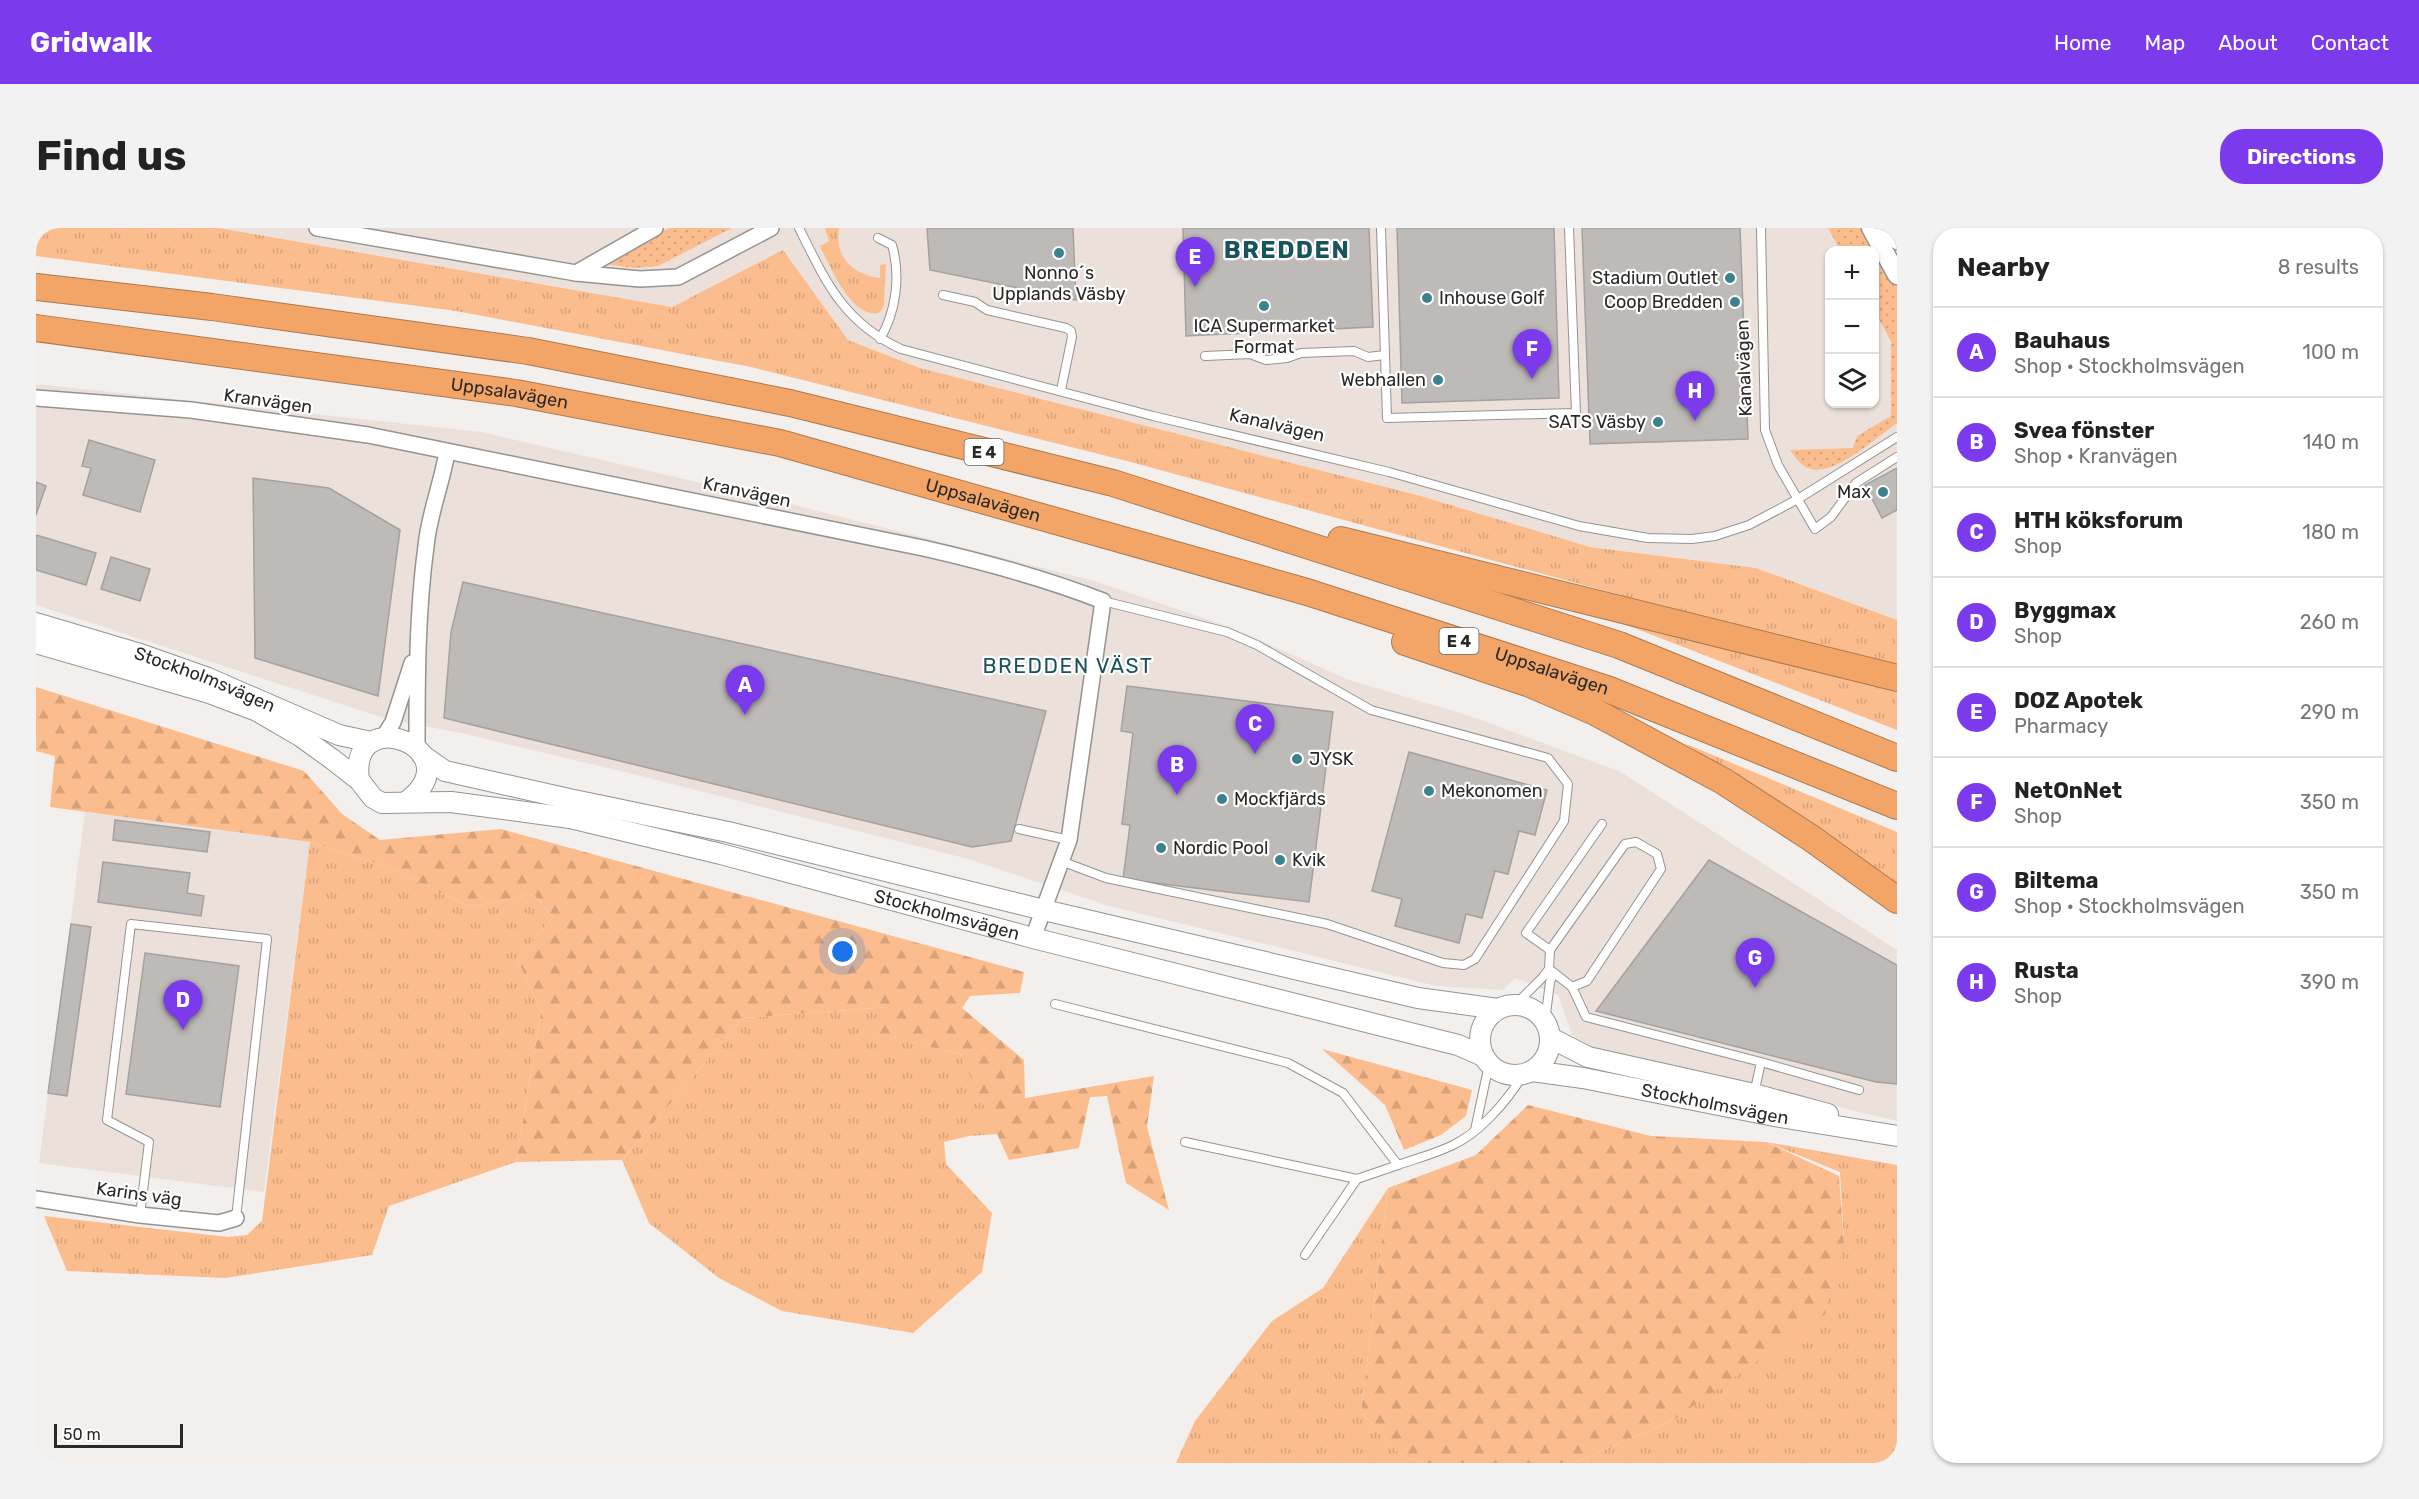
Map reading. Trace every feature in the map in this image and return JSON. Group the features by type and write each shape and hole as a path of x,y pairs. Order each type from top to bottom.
{"highway":[{"name":"E 4","path":"36,287 212,307 528,351 790,403 1113,483 1619,645 1897,758"},
{"name":"Uppsalavägen","path":"36,328 528,395 780,443 1307,592 1596,686 1897,806"},
{"path":"1113,483 1897,678"},
{"path":"1009,509 1530,684 1595,712 1723,781 1811,838 1897,900"}],"main road":[{"name":"Stockholmsvägen","path":"36,623 137,653 208,678 339,735 377,740 397,737 445,771 728,832 1044,910 1418,998 1532,1009 1548,1030 1588,1057 1754,1094 1897,1135"},
{"name":"Stockholmsvägen","path":"36,644 209,693 257,711 300,736 359,780 373,798 382,803 451,802 570,818 721,854 1033,938 1453,1044 1486,1060 1504,1074 1527,1073 1583,1078 1774,1116 1897,1135"},
{"path":"359,780 359,759 377,740"},
{"path":"406,802 418,793 424,783 426,773 419,751"},
{"path":"1486,1060 1480,1037 1482,1029 1486,1021 1507,1007"},
{"path":"1527,1073 1546,1058 1548,1030"}],"street":[{"path":"317,228 576,273 640,279 678,277 771,228"},
{"path":"576,273 655,228"},
{"path":"1887,232 1897,275"},
{"name":"Kranvägen","path":"36,398 191,410 368,435 751,512 997,565 1103,601"},
{"path":"419,751 417,648 426,543 443,478 447,452"},
{"path":"1033,938 1069,840 1103,601"},
{"path":"377,740 393,722 417,648"},
{"name":"Karins väg","path":"36,1199 219,1224 236,1218"}],"lane":[{"name":"Kanalvägen","path":"799,228 833,293 846,311 880,339 901,349 1153,416 1389,472 1579,526 1648,538 1692,539 1715,536 1768,517 1897,437"},
{"path":"1381,228 1388,418 1576,413 1569,228"},
{"name":"Kanalvägen","path":"1761,228 1765,430 1772,451 1798,499"},
{"path":"878,238 892,245 896,278 893,308 888,325 880,339"},
{"path":"943,295 975,302 987,310 1071,331 1072,337 1061,390"},
{"path":"1205,356 1250,354 1266,360 1287,358 1301,353 1354,351 1368,357 1385,355"},
{"path":"1798,499 1815,529 1831,517 1856,483 1897,457"},
{"path":"1061,861 1106,878 1327,924 1443,963 1464,965 1475,959 1564,821 1568,784 1548,758 1371,710 1257,645 1227,632 1103,601"},
{"path":"1550,950 1526,933 1602,824"},
{"path":"1019,829 1069,840"},
{"path":"1548,1030 1550,950 1625,844 1636,842 1657,854 1661,869 1587,981 1572,987"},
{"path":"140,1215 148,1142 107,1120 131,924 267,939 236,1218"},
{"path":"1507,1007 1551,971"},
{"path":"1551,971 1572,987 1586,1017 1859,1090"},
{"path":"1055,1004 1288,1063 1343,1093 1398,1165"},
{"path":"1474,1132 1486,1060"},
{"path":"1754,1094 1761,1062"},
{"path":"1185,1142 1357,1179 1452,1146 1474,1132 1527,1073"},
{"path":"1305,1255 1357,1179"}],"shaded area":[{"path":"219,228 1828,228 1838,246 1825,246 1825,408 1879,408 1879,320 1897,356 1897,620 1756,568 1590,547 1421,496 920,368 848,340 783,250 672,307"},
{"path":"36,384 481,432 783,502 1094,581 1230,627 1349,680 1470,716 1621,772 1897,950 1897,1121 1592,1047 1572,1035 1558,995 1515,978 1503,990 1436,986 1106,905 972,860 629,773 461,733 387,719 36,605"},
{"path":"85,812 310,842 264,1192 39,1163"}],"green space":[{"path":"36,228 219,228 672,307 783,250 848,340 920,368 1421,496 1590,547 1756,568 1897,620 1897,665 1657,605 1127,461 751,367 456,311 36,256"},
{"path":"669,228 732,228 658,266 635,268 605,264"},
{"path":"825,228 839,228 839,247 842,255 853,268 861,273 880,278 880,265 886,264 884,304 878,313 868,312 859,307 843,289 820,246 829,241"},
{"path":"1828,228 1865,228 1876,246 1838,246"},
{"path":"1879,252 1897,282 1897,423 1844,461 1821,469 1807,468 1790,450 1853,448 1857,436 1891,416 1891,342 1879,320"},
{"path":"1606,617 1897,690 1897,730"},
{"path":"36,687 304,771 342,814 380,840 501,829 1024,972 1020,993 970,996 962,1008 1024,1060 1025,1098 1154,1076 1147,1127 1169,1210 1126,1183 1107,1096 1090,1097 1079,1148 1009,1160 960,1054 872,1033 889,1007 743,1018 622,1160 516,1162 541,1012 518,960 553,917 533,894 470,907 383,865 310,842 50,807 55,756 36,751"},
{"path":"1684,743 1897,832 1897,883"},
{"path":"310,842 383,865 470,907 533,894 553,917 518,960 541,1012 516,1162 389,1206 372,1255 225,1278 67,1271 44,1216 228,1237 247,1235 262,1221"},
{"path":"890,1007 873,1033 960,1054 998,1134 969,1136 944,1142 946,1164 992,1213 982,1272 913,1333 782,1311 719,1278 649,1223 622,1160 743,1018"},
{"path":"1322,1049 1472,1090 1466,1116 1441,1135 1404,1150 1385,1105"},
{"path":"1528,1105 1651,1136 1766,1142 1839,1176 1844,1244 1825,1314 1673,1420 1573,1463 1422,1463 1401,1455 1361,1413 1388,1188 1476,1155"},
{"path":"1766,1142 1897,1165 1897,1463 1573,1463 1673,1420 1844,1244 1840,1172"},
{"path":"1388,1188 1361,1413 1401,1455 1422,1463 1176,1463 1195,1421 1272,1321 1323,1288"}],"building":[{"path":"927,228 1073,228 1076,300 930,270"},
{"path":"1183,228 1369,228 1373,327 1186,336"},
{"path":"1397,228 1554,228 1559,398 1402,403"},
{"path":"1582,228 1740,228 1748,439 1590,444"},
{"path":"89,440 155,460 140,512 83,495 91,468 82,466"},
{"name":"Max","path":"1897,468 1897,510 1882,518 1865,485"},
{"path":"253,478 329,488 400,530 378,696 255,658"},
{"path":"36,482 46,486 36,515"},
{"path":"36,535 96,553 86,585 36,570"},
{"path":"111,557 150,569 140,601 101,589"},
{"path":"463,582 1046,711 1011,841 972,847 444,718 451,632"},
{"path":"1127,686 1333,712 1309,902 1123,879 1130,825 1122,824 1133,733 1121,731"},
{"path":"1409,752 1547,790 1535,835 1519,831 1508,874 1495,871 1482,918 1466,914 1459,943 1395,926 1402,899 1372,891"},
{"path":"115,820 210,832 207,852 113,840"},
{"path":"1709,860 1897,965 1897,1084 1876,1082 1596,1011"},
{"path":"103,862 190,873 187,893 204,896 201,916 98,902"},
{"path":"71,924 91,927 67,1096 48,1093"},
{"path":"145,953 239,966 220,1107 126,1094"}],"place":[{"name":"Nonno´s Upplands Väsby","path":"1059,253"},
{"name":"Stadium Outlet","path":"1730,278"},
{"name":"DOZ Apotek","path":"1195,287"},
{"name":"Inhouse Golf","path":"1427,298"},
{"name":"Coop Bredden","path":"1735,302"},
{"name":"ICA Supermarket Format","path":"1264,306"},
{"name":"NetOnNet","path":"1532,379"},
{"name":"Webhallen","path":"1438,380"},
{"name":"Rusta","path":"1695,421"},
{"name":"SATS Väsby","path":"1658,422"},
{"name":"Max","path":"1883,492"},
{"name":"Bauhaus","path":"745,715"},
{"name":"HTH köksforum","path":"1255,754"},
{"name":"JYSK","path":"1297,759"},
{"name":"Mekonomen","path":"1429,791"},
{"name":"Svea fönster","path":"1177,795"},
{"name":"Mockfjärds","path":"1222,799"},
{"name":"Nordic Pool","path":"1161,848"},
{"name":"Kvik","path":"1280,860"},
{"name":"Biltema","path":"1755,988"},
{"name":"Byggmax","path":"183,1030"}],"district":[{"name":"BREDDEN","path":"1287,250"},
{"name":"BREDDEN VÄST","path":"1068,666"}]}
